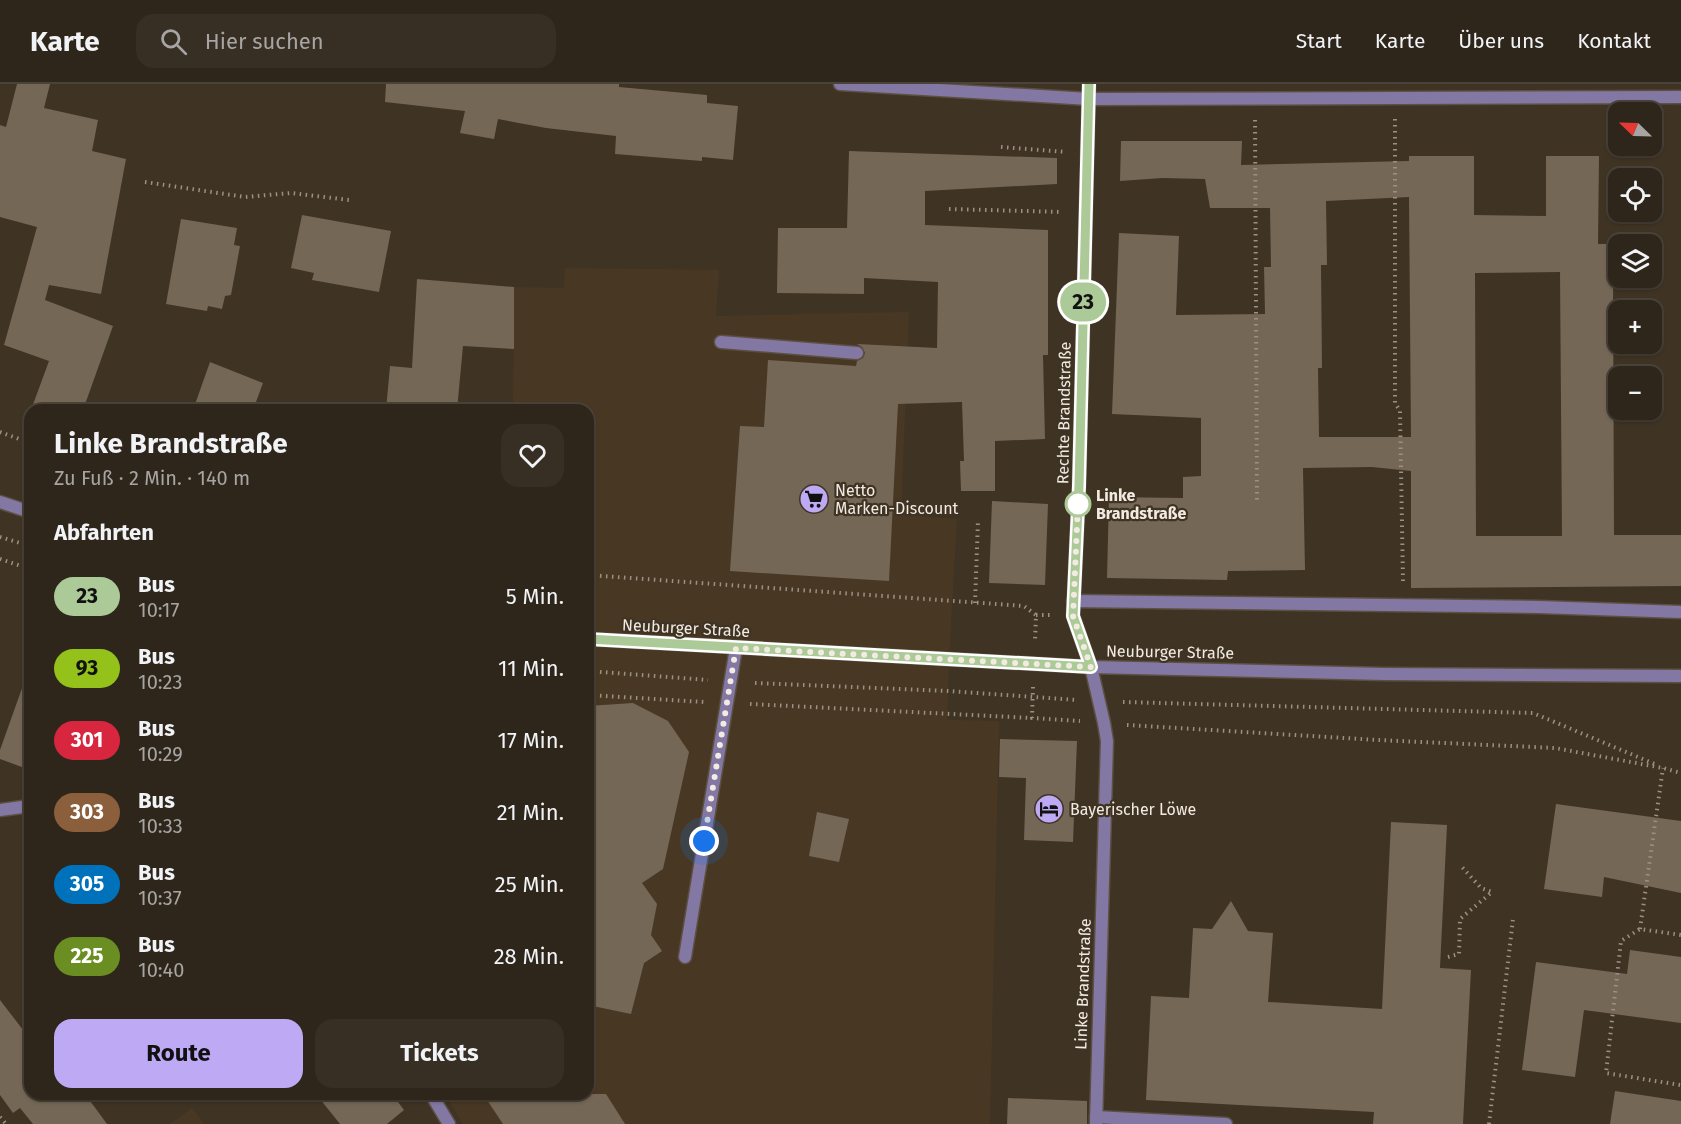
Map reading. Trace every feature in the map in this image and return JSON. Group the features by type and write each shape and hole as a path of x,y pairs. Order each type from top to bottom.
{"street":[{"path":"840,84 1089,99 1681,97"},
{"name":"Rechte Brandstraße","path":"1089,84 1079,486 1073,616 1091,667"},
{"path":"721,342 857,353"},
{"path":"0,502 24,510"},
{"path":"1074,601 1539,607 1681,612"},
{"name":"Neuburger Straße","path":"594,639 1091,667 1466,675 1681,676"},
{"path":"685,957 736,648"},
{"name":"Linke Brandstraße","path":"1091,667 1107,741 1096,1121"},
{"path":"0,810 24,807"},
{"path":"435,1100 449,1124"},
{"path":"1096,1121 1226,1124"}],"path":[{"path":"1395,97 1395,403 1400,411 1404,606"},
{"path":"1254,98 1257,501"},
{"path":"1001,147 1087,153"},
{"path":"145,182 245,197 291,193 349,200"},
{"path":"949,209 1086,212"},
{"path":"0,432 24,441"},
{"path":"975,603 978,520"},
{"path":"0,537 24,544"},
{"path":"0,559 24,567"},
{"path":"594,695 1032,718"},
{"path":"1558,723 1663,768 1681,773"},
{"path":"1640,929 1663,768"},
{"path":"1448,957 1459,954 1461,919 1492,892 1481,888 1461,866"},
{"path":"1489,1124 1513,919"},
{"path":"1680,1085 1606,1073 1621,941 1640,929 1681,935"},
{"path":"0,1117 6,1124"}],"shaded area":[{"path":"565,268 719,270 716,316 909,312 901,515 957,519 947,720 999,721 990,1124 463,1124 449,1100 594,1100 594,404 513,404 514,287 564,288"},
{"path":"192,1108 204,1124 170,1124"}],"building":[{"path":"17,84 50,84 44,108 98,120 92,151 126,159 101,294 49,285 45,300 113,326 85,404 33,404 49,361 4,345 37,227 0,217 0,125 6,127"},
{"path":"386,84 619,84 619,87 707,95 707,103 738,106 733,160 702,157 702,161 615,154 616,136 546,128 498,119 494,139 460,133 465,111 385,102"},
{"path":"1121,141 1242,141 1241,165 1409,161 1409,156 1474,156 1474,215 1546,216 1546,156 1599,156 1598,244 1608,244 1608,288 1613,288 1613,300 1608,300 1608,354 1613,354 1613,366 1608,366 1608,420 1614,420 1614,535 1681,535 1681,586 1411,588 1411,471 1372,467 1303,468 1305,570 1228,571 1227,580 1107,578 1109,497 1183,498 1183,477 1201,476 1201,418 1112,414 1119,233 1179,236 1176,315 1265,314 1264,267 1271,267 1270,208 1210,208 1205,179 1162,178 1120,181","holes":["1409,197 1411,437 1319,437 1318,368 1322,368 1321,265 1327,265 1326,201","1560,272 1562,536 1476,536 1475,273"]},
{"path":"849,151 1057,158 1057,184 925,191 925,225 1048,230 1048,355 1043,355 1045,439 995,441 995,491 961,491 960,461 964,461 962,402 898,404 889,581 730,571 740,426 764,427 768,360 856,366 857,361 863,358 865,353 857,344 937,348 938,282 864,278 864,294 777,293 778,228 847,228"},
{"path":"302,215 391,231 379,292 312,280 314,273 291,268"},
{"path":"181,219 237,228 234,245 240,246 231,295 225,296 222,309 208,306 207,311 166,304"},
{"path":"417,279 514,287 514,349 463,346 458,404 387,404 390,366 412,368"},
{"path":"210,362 263,383 255,404 195,404"},
{"path":"992,501 1048,504 1045,585 989,583"},
{"path":"24,683 24,768 0,759 0,750"},
{"path":"633,703 668,721 689,752 663,869 642,883 657,904 651,935 662,951 644,963 631,1014 594,1006 594,706"},
{"name":"Bayerischer Löwe","path":"1000,739 1077,741 1073,842 1024,840 1026,778 999,777"},
{"path":"1556,804 1681,821 1681,893 1604,877 1602,897 1544,889"},
{"path":"817,812 849,819 839,862 809,856"},
{"path":"1391,822 1447,825 1440,968 1471,970 1463,1124 1373,1124 1374,1112 1146,1100 1151,996 1189,998 1193,928 1212,929 1231,901 1248,931 1273,933 1268,1002 1382,1009"},
{"path":"1630,950 1681,957 1681,1023 1584,1010 1575,1077 1522,1070 1536,962 1627,974"},
{"path":"0,1000 24,1031 24,1100 89,1100 107,1124 33,1124 20,1108 13,1113 0,1095"},
{"path":"1615,1091 1681,1101 1681,1124 1610,1124"},
{"path":"594,1094 606,1094 625,1124 503,1124 487,1100 594,1100"},
{"path":"1008,1098 1087,1101 1087,1124 1007,1124"},
{"path":"321,1100 396,1100 404,1110 387,1124 340,1124"}],"bus line":[{"name":"23","path":"594,639 1091,667 1073,616 1079,486 1089,84"}],"place":[{"name":"Netto Marken-Discount","path":"814,499"},
{"name":"Linke Brandstraße","path":"1078,504"},
{"name":"Bayerischer Löwe","path":"1049,809"}],"route":[{"path":"704,841 736,648 1091,667 1073,616 1078,504"}]}
